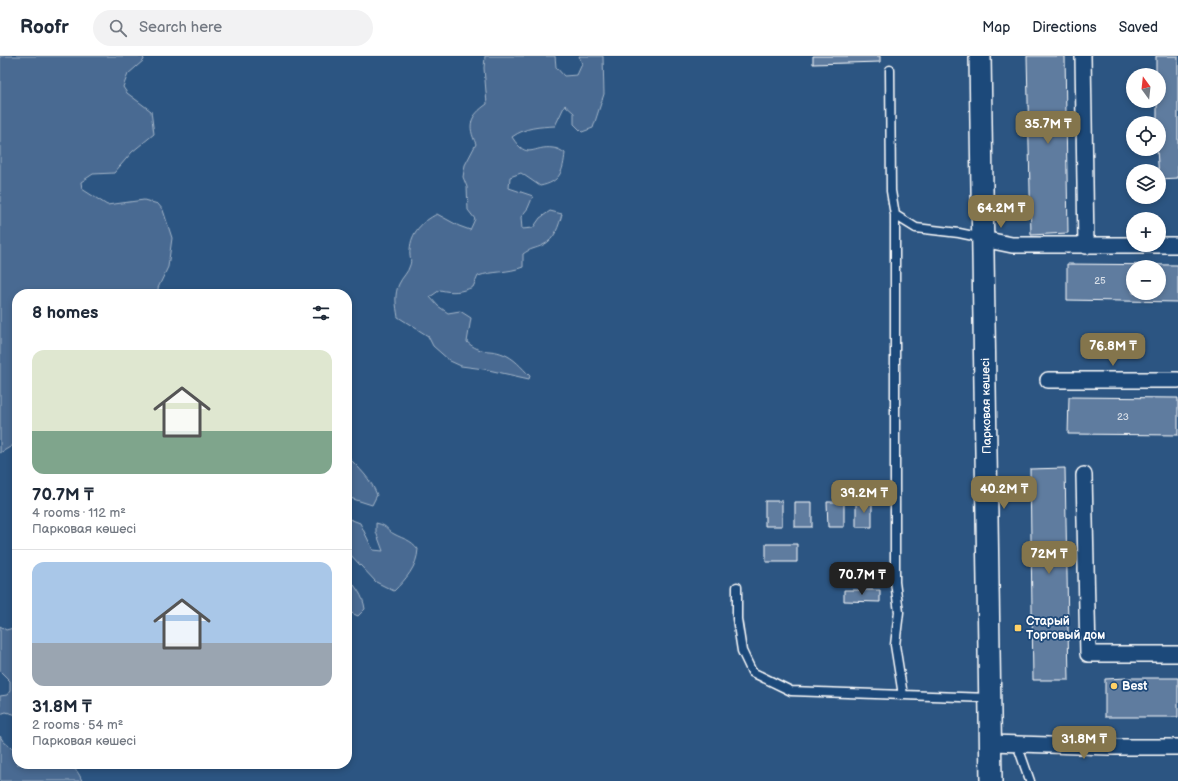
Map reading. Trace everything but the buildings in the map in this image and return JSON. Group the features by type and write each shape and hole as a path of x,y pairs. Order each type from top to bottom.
{"street":[{"name":"Парковая көшесі","path":"980,56 991,781"},
{"path":"1083,56 1086,246"},
{"path":"983,238 1012,245 1178,245"},
{"path":"1048,380 1178,380"},
{"path":"1084,475 1088,654 1178,654"},
{"path":"991,743 1110,747 1178,746"}],"lane":[{"path":"890,70 891,191 895,215 895,574 899,612 895,645 903,695"},
{"path":"895,215 916,228 959,233 983,238"},
{"path":"737,586 737,619 742,651 752,672 791,691 990,698"},
{"path":"1017,744 1030,781"}],"shaded area":[{"path":"0,56 143,56 144,60 128,74 123,87 127,93 151,111 154,134 132,152 114,173 93,174 81,182 82,189 107,205 144,200 158,204 163,210 172,238 168,267 158,289 12,289 12,446 0,453"},
{"path":"485,56 555,56 556,67 564,76 577,75 582,64 579,56 603,56 604,94 593,128 582,132 574,124 574,113 565,105 555,126 528,129 512,137 522,149 527,151 553,148 565,153 561,171 552,182 540,186 521,173 510,177 509,188 533,196 528,208 521,217 522,229 533,228 540,218 550,211 562,214 558,227 551,240 523,254 523,267 478,276 473,287 457,292 440,290 430,297 438,306 448,313 460,311 471,318 467,342 477,349 498,352 511,358 530,376 529,379 484,369 461,366 450,361 433,346 428,336 398,317 396,296 397,288 409,268 411,261 411,244 418,228 437,214 470,230 475,219 468,210 467,187 463,177 465,165 476,144 471,126 472,121 481,108 487,104 484,68"},
{"path":"352,461 364,474 377,495 372,505 352,499"},
{"path":"352,520 360,523 373,550 383,551 376,532 376,523 383,525 391,533 410,541 418,549 416,561 413,567 407,577 394,591 376,582 352,556"},
{"path":"352,583 363,600 365,609 358,616 352,613"},
{"path":"0,626 6,630 12,628 12,714 6,712 0,714 0,696 7,695 10,691 10,681 0,671"},
{"path":"0,736 3,741 12,749 12,769 74,769 80,775 82,781 0,781"}],"place":[{"name":"Старый Торговый дом","path":"1018,628"},
{"name":"Best","path":"1114,686"}]}
